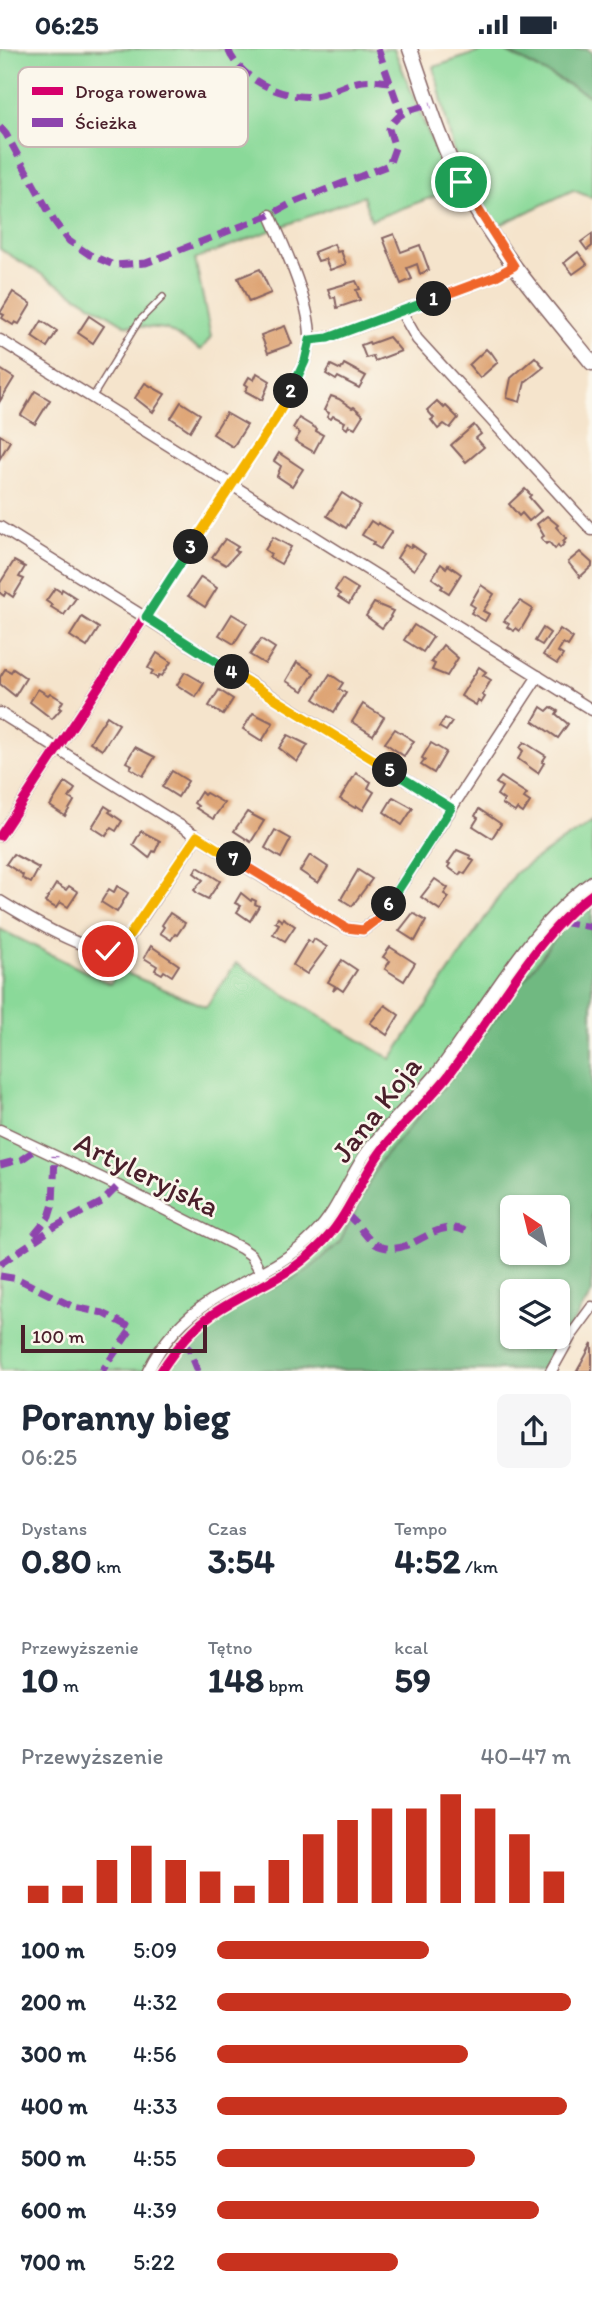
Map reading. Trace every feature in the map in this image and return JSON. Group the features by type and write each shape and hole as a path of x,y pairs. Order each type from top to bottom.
{"street":[{"path":"410,49 461,182 514,266 592,363"},
{"path":"0,836 275,420 305,361 310,340 310,324 305,303 270,215"},
{"path":"310,340 328,338 496,276 514,266"},
{"path":"401,311 418,339 592,530"},
{"path":"0,340 592,710"},
{"path":"0,527 451,808"},
{"path":"0,713 333,921 347,928 363,930 381,916 538,676"},
{"path":"0,901 37,923 72,939 99,950 116,949 131,934 197,836"},
{"name":"Jana Koja","path":"148,1370 163,1347 193,1314 211,1301 283,1262 316,1233 341,1199 367,1151 437,1072 544,923 592,881"},
{"name":"Artyleryjska","path":"0,1130 241,1248 251,1255 262,1274"},
{"path":"551,1370 592,1307"}],"lane":[{"path":"92,397 139,321 163,297"}],"green space":[{"path":"0,49 394,49 443,169 454,189 371,220 363,196 195,259 211,337 201,350 166,329 125,325 0,249"},
{"path":"488,49 501,49 592,97 592,198 573,190 496,227 454,153 434,67"},
{"path":"501,49 586,49 592,52 592,97"},
{"path":"592,821 592,906 564,926 451,1078 378,1164 340,1242 305,1273 247,1299 196,1333 165,1370 0,1370 0,929 110,984 119,970 206,1007 236,963 391,1059 515,873"},
{"path":"592,906 592,1293 570,1328 570,1279 500,1279 500,1349 556,1349 543,1370 165,1370 196,1333 247,1299 305,1273 340,1242 378,1164 451,1078 564,926"}],"building":[{"path":"394,234 401,252 420,245 429,270 420,274 417,264 407,268 412,279 401,284 383,238"},
{"path":"592,234 592,246 587,250 581,242"},
{"path":"334,244 337,252 341,251 346,264 330,270 325,259 318,261 314,252"},
{"path":"578,252 587,264 573,274 564,263"},
{"path":"260,269 271,293 249,302 238,278"},
{"path":"356,281 360,289 356,290 360,300 337,308 335,297 331,298 328,289"},
{"path":"13,292 31,304 19,324 15,322 13,325 2,318 4,315 0,313"},
{"path":"89,316 104,326 93,343 78,333"},
{"path":"42,321 57,331 47,347 32,337"},
{"path":"285,326 292,344 268,353 261,335"},
{"path":"389,337 401,351 375,361 373,356 366,358 361,345"},
{"path":"486,349 498,362 480,378 469,365"},
{"path":"535,357 544,367 525,382 520,402 507,398 511,378"},
{"path":"344,364 366,376 359,388 326,374 331,365 341,370"},
{"path":"0,369 14,378 0,401"},
{"path":"257,373 270,381 262,400 245,391 249,377 254,380"},
{"path":"145,383 165,394 153,412 135,398"},
{"path":"35,391 50,400 35,424 21,415"},
{"path":"331,396 354,407 363,415 355,428 349,425 347,429 343,426 345,422 333,416 331,419 327,417 329,413 324,410"},
{"path":"437,401 458,418 450,428 444,424 438,429 431,420 434,418 427,410"},
{"path":"181,402 200,414 190,431 171,418"},
{"path":"226,413 247,425 233,447 213,434"},
{"path":"299,418 323,435 314,452 295,441 300,433 293,428"},
{"path":"474,425 481,434 476,438 484,447 466,462 451,445"},
{"path":"0,435 10,441 0,458"},
{"path":"279,453 303,469 292,486 277,476 281,466 274,461"},
{"path":"525,489 541,511 529,521 522,513 519,516 509,504"},
{"path":"342,493 360,505 346,528 327,516"},
{"path":"547,516 558,525 556,527 566,538 560,548 558,545 555,549 541,538 544,536 537,524"},
{"path":"371,521 392,531 380,549 362,535"},
{"path":"273,537 291,547 281,564 269,557 271,554 265,550"},
{"path":"225,539 238,547 235,550 238,552 226,565 212,557"},
{"path":"405,545 410,548 412,545 425,554 414,570 397,558"},
{"path":"580,552 592,566 580,577 568,562"},
{"path":"14,561 25,567 19,577 24,579 13,597 6,592 4,596 0,593 0,583"},
{"path":"441,564 446,568 448,565 461,574 449,593 432,578"},
{"path":"201,577 217,588 205,607 188,596"},
{"path":"342,579 358,589 349,604 338,597 340,594 335,590"},
{"path":"481,585 494,594 483,611 489,614 485,621 471,613 475,607 470,604"},
{"path":"55,588 61,592 62,589 76,598 64,615 46,601"},
{"path":"520,601 533,609 520,631 516,628 514,631 507,627 509,624 504,621"},
{"path":"374,603 393,611 382,628 366,616"},
{"path":"232,614 247,623 234,644 219,635"},
{"path":"82,617 99,628 87,647 70,636"},
{"path":"414,625 433,637 423,652 404,640"},
{"path":"543,628 550,633 542,645 535,641"},
{"path":"560,629 573,638 568,646 563,643 558,652 563,655 557,664 543,655"},
{"path":"261,639 275,648 265,664 250,655"},
{"path":"443,645 458,658 447,676 432,670 435,664 431,662"},
{"path":"157,653 171,662 162,676 157,678 148,668"},
{"path":"297,662 314,673 303,691 286,681"},
{"path":"479,667 486,672 483,675 491,680 482,695 485,697 476,705 461,696"},
{"path":"5,669 11,672 13,669 26,678 15,696 0,684 0,677"},
{"path":"185,672 204,683 196,697 177,685"},
{"path":"330,674 343,683 339,689 346,693 334,712 314,699"},
{"path":"38,689 63,701 59,708 61,709 52,719 30,702"},
{"path":"219,690 233,699 223,715 209,706"},
{"path":"363,704 384,717 373,735 352,722"},
{"path":"541,707 547,711 551,707 558,711 556,714 568,724 558,738 533,721"},
{"path":"253,713 273,723 262,741 243,729"},
{"path":"107,716 119,724 102,750 90,742"},
{"path":"445,718 452,722 446,731 439,727"},
{"path":"395,729 414,741 404,756 385,743"},
{"path":"288,735 308,745 297,762 279,748"},
{"path":"524,742 546,756 538,773 518,759"},
{"path":"431,743 446,752 434,773 421,765"},
{"path":"135,747 155,757 143,776 126,762"},
{"path":"172,771 188,781 178,797 162,787"},
{"path":"356,773 371,782 368,788 374,792 363,810 340,799"},
{"path":"501,777 527,794 524,798 530,802 523,813 517,809 515,812 502,804 504,800 497,795 502,787 496,783"},
{"path":"65,782 75,789 69,798 74,801 65,816 50,806"},
{"path":"201,792 224,803 213,819 196,808 198,806 194,803"},
{"path":"393,797 413,808 402,825 384,812"},
{"path":"105,806 122,821 116,831 111,828 106,836 92,827"},
{"path":"479,809 501,824 492,838 473,826"},
{"path":"247,812 264,821 251,842 234,831"},
{"path":"275,830 291,839 281,858 265,848"},
{"path":"141,831 160,841 149,858 133,845"},
{"path":"457,850 471,856 474,861 465,874 461,872 459,875 448,867"},
{"path":"13,854 39,868 31,883 6,864"},
{"path":"310,855 328,867 318,883 300,871"},
{"path":"198,867 220,881 208,899 194,890 203,880 194,873"},
{"path":"358,870 372,879 352,906 341,899"},
{"path":"435,879 448,888 444,894 449,897 440,910 421,897"},
{"path":"56,884 66,890 69,886 78,892 68,907 60,902 56,908 45,902"},
{"path":"117,886 128,893 117,912 101,902 109,889 114,892"},
{"path":"241,893 251,901 256,901 255,904 259,906 250,921 237,912 241,906 235,903"},
{"path":"170,913 185,923 171,940 160,933"},
{"path":"413,913 426,921 415,941 399,931"},
{"path":"278,918 282,921 283,918 295,926 285,941 273,934 279,924 275,922"},
{"path":"314,939 327,947 307,974 293,965 308,940 312,943"},
{"path":"151,946 179,965 172,976 155,970 157,966 144,958"},
{"path":"390,947 415,963 404,981 385,969 390,961 383,957"},
{"path":"342,960 357,970 343,991 337,987 333,991 335,986 328,982"},
{"path":"385,1005 399,1015 387,1035 370,1023"},
{"path":"592,1343 592,1371 577,1371 586,1355"}],"marked path":[{"path":"228,49 240,67"},
{"path":"378,49 401,113"},
{"path":"248,75 277,91 303,96 315,96 361,81 390,82"},
{"path":"0,127 54,221 69,241 90,255 114,265 146,263 389,165 395,148 389,129 393,123 406,112 431,105"},
{"path":"561,922 592,927"},
{"path":"0,1165 22,1159 38,1148"},
{"path":"34,1235 49,1217 53,1204 55,1156"},
{"path":"0,1264 56,1226 102,1202 118,1186"},
{"path":"345,1214 371,1241 382,1247 404,1246 443,1229 465,1231"},
{"path":"0,1276 18,1279 74,1307 103,1313 132,1328 102,1371"},
{"path":"181,1342 189,1349 198,1371"}],"cycle path":[{"path":"0,836 275,420 305,361 310,340 357,328 473,285 514,266"},
{"path":"161,1371 185,1339 206,1319 227,1304 292,1268 327,1238 383,1149 448,1076 551,932 592,894"}],"route":[{"path":"108,951 116,949 131,934 197,836 333,921 347,928 363,930 381,916 451,808 146,617 275,420 305,361 310,340 328,338 359,327 496,276 514,266 461,182"}]}
